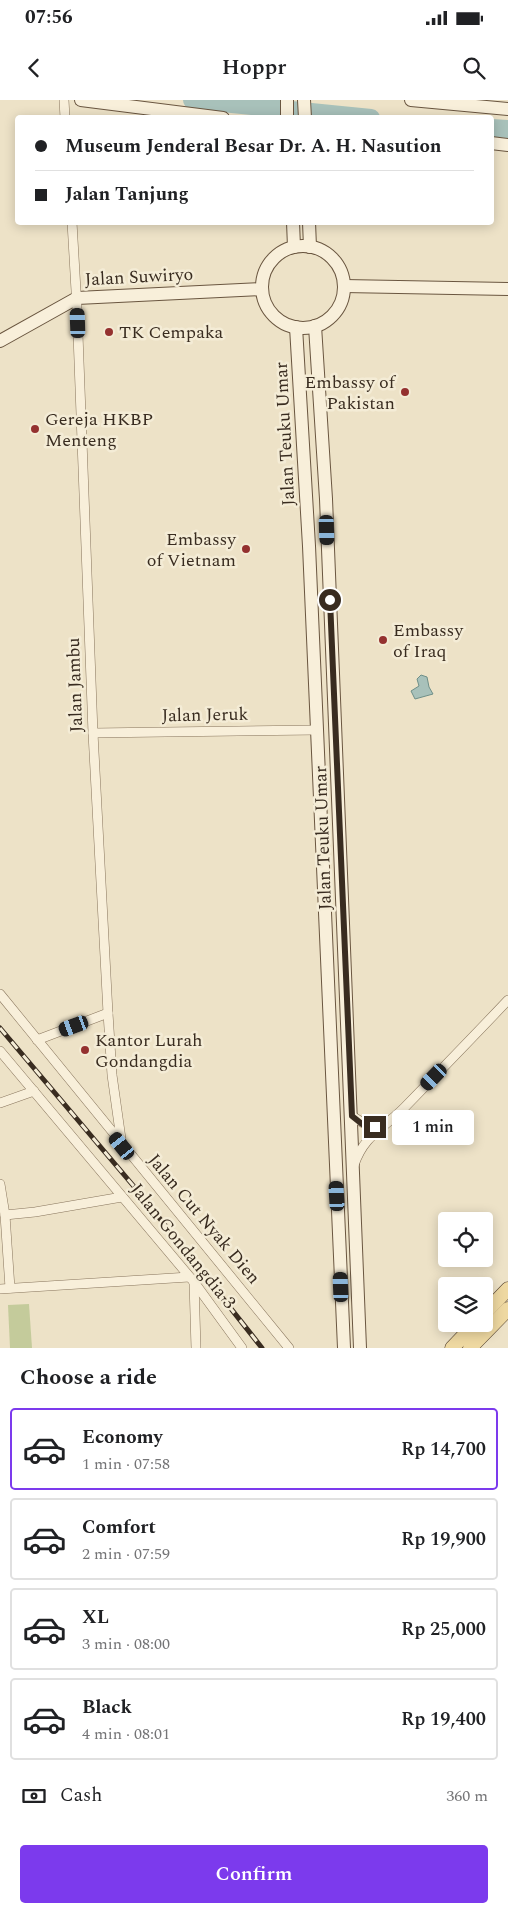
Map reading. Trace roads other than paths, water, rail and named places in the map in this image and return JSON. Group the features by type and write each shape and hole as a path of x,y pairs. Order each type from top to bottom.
{"main road":[{"path":"493,1305 508,1290"},
{"path":"470,1348 508,1308"},
{"path":"452,1348 467,1332"}],"street":[{"path":"64,100 65,115"},
{"path":"82,100 200,115"},
{"path":"287,100 287,115"},
{"path":"304,100 305,115"},
{"path":"411,100 467,103 508,109"},
{"path":"494,143 508,145"},
{"name":"Jalan Jambu","path":"72,225 77,298 93,733 108,1013 112,1075 122,1146"},
{"path":"293,225 294,247"},
{"path":"309,225 310,247"},
{"path":"294,247 310,247 323,252 334,260 341,272 344,286 342,299 336,311 327,320 315,326 296,327 279,320 267,307 262,289 267,267 274,258 294,247"},
{"path":"344,286 508,289"},
{"name":"Jalan Suwiryo","path":"0,341 77,298 262,289"},
{"name":"Jalan Teuku Umar","path":"315,326 328,545 360,1348"},
{"name":"Jalan Teuku Umar","path":"296,327 309,546 344,1348"},
{"path":"309,546 328,545"},
{"name":"Jalan Jeruk","path":"93,733 317,730"},
{"path":"318,753 337,752"},
{"path":"326,936 344,936"},
{"name":"Jalan Cut Nyak Dien","path":"0,994 122,1146 289,1348"},
{"path":"352,1172 364,1144 372,1134 383,1128 508,1000"},
{"path":"37,1040 108,1013"},
{"name":"Jalan Gondangdia 3","path":"0,1051 192,1279 242,1348"},
{"path":"0,1103 34,1090"},
{"path":"333,1116 352,1116 368,1126 383,1128"},
{"path":"0,1184 10,1288"},
{"path":"4,1215 36,1212 122,1197"},
{"path":"0,1288 192,1279 196,1348"},
{"path":"336,1348 342,1328"}],"water":[{"path":"421,675 427,677 433,694 415,699 411,691 419,686 417,679"}],"waterway":[{"path":"192,100 341,115"},
{"path":"494,128 508,129"}],"railway":[{"path":"0,1028 142,1196 262,1348"}],"place":[{"name":"TK Cempaka","path":"109,332"},
{"name":"Embassy of Pakistan","path":"405,392"},
{"name":"Gereja HKBP Menteng","path":"35,429"},
{"name":"Embassy of Vietnam","path":"246,549"},
{"name":"Embassy of Iraq","path":"383,640"},
{"name":"Kantor Lurah Gondangdia","path":"85,1050"}]}
